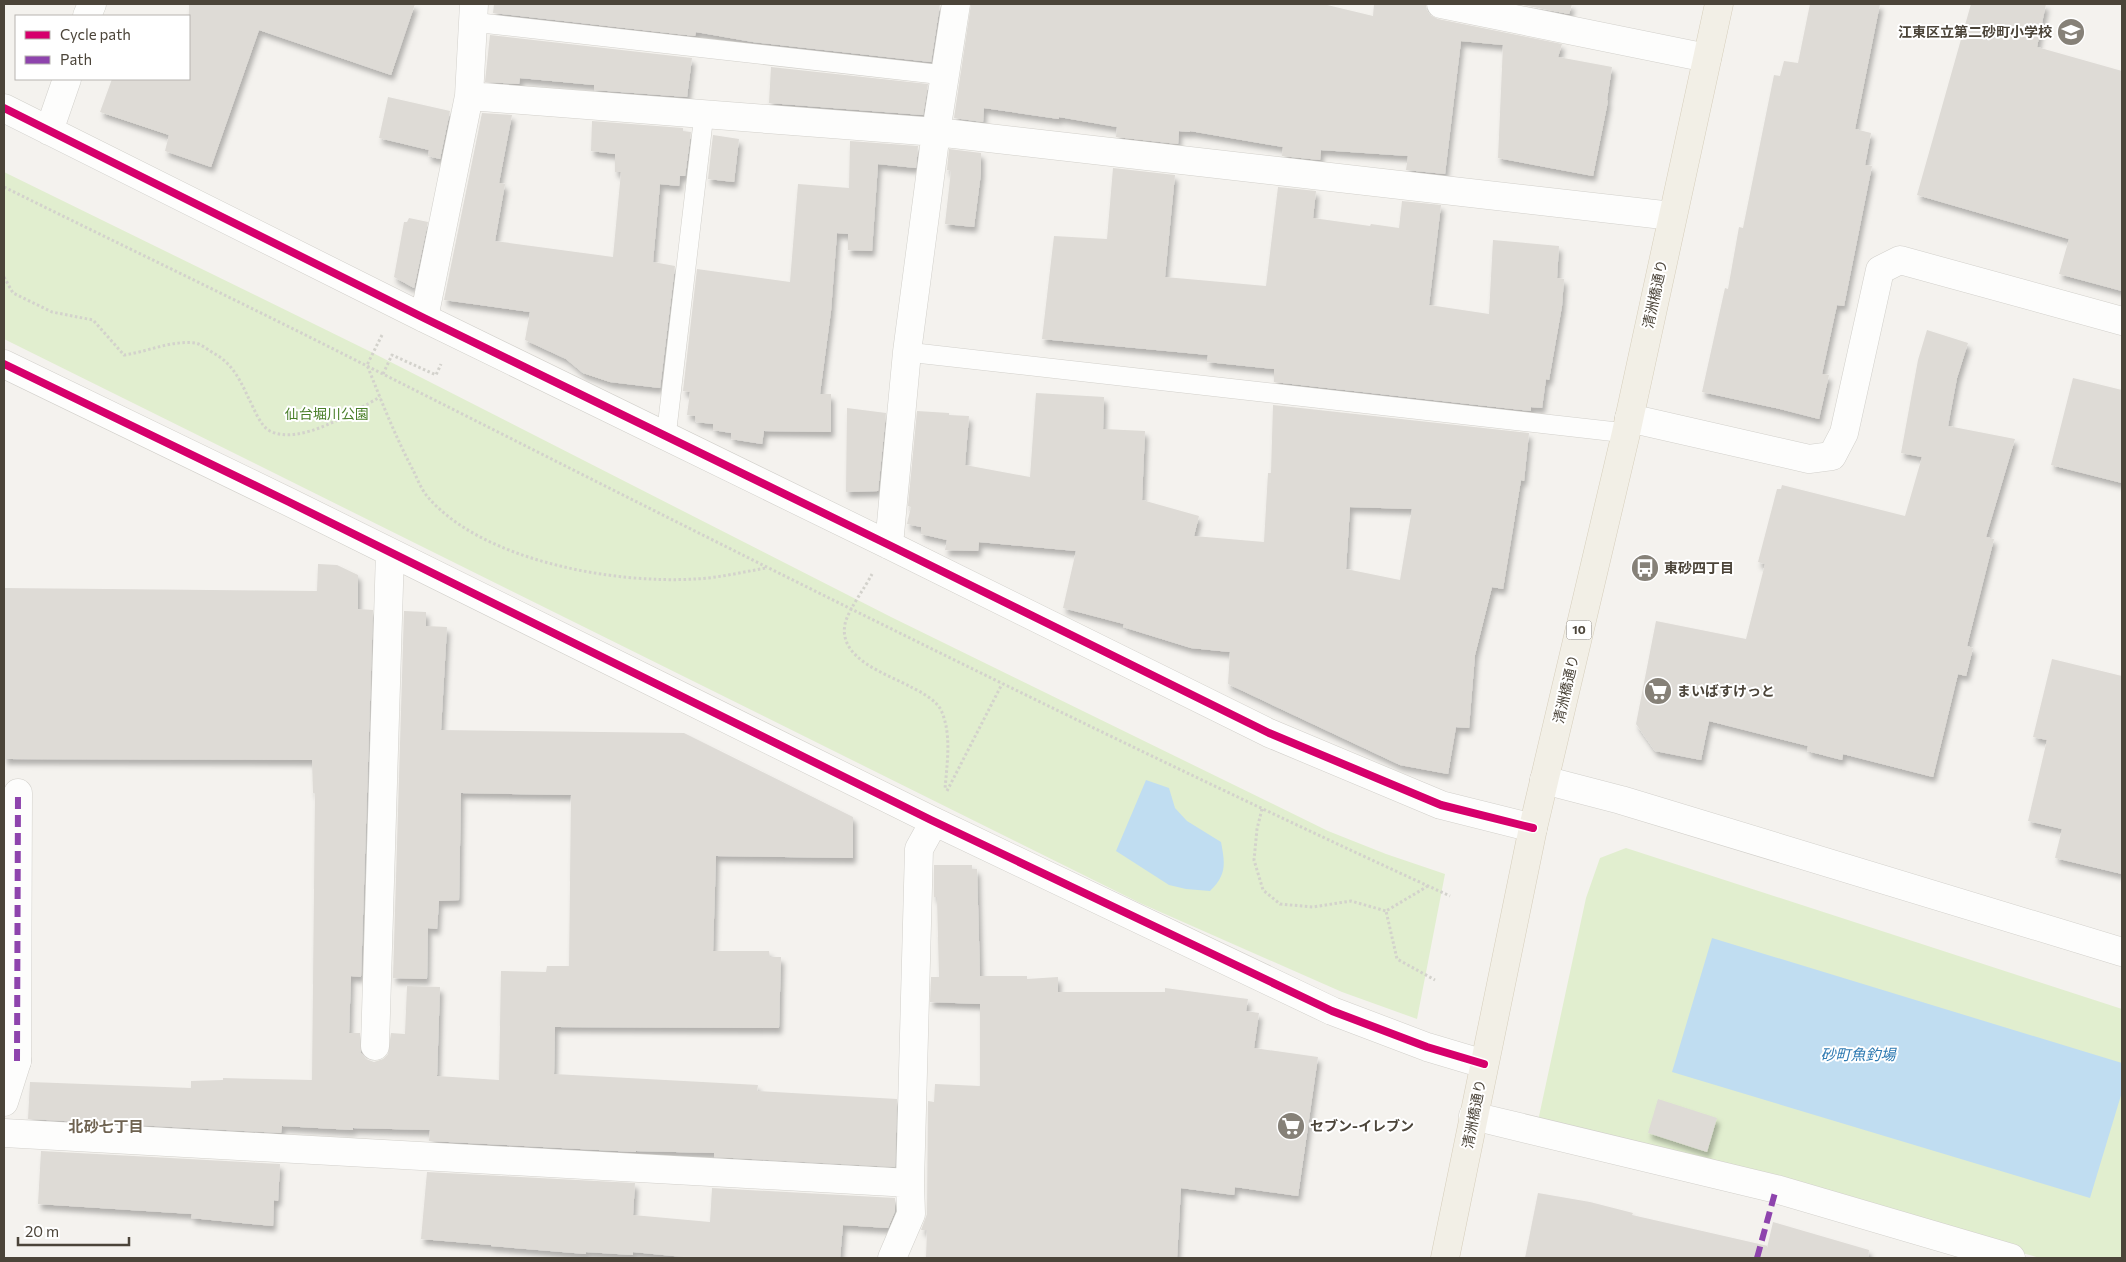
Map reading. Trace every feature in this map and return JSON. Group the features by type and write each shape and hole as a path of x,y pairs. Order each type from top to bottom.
{"main road":[{"name":"清洲橋通り","path":"1445,1258 1533,828 1627,426 1719,4"}],"street":[{"path":"890,545 907,352 944,75 956,4"},
{"path":"1441,4 1707,58"},
{"path":"424,318 469,96 473,13"},
{"path":"49,131 67,80"},
{"path":"469,96 936,132 1672,216"},
{"path":"4,108 424,318 890,545 1269,733 1441,805 1533,828"},
{"path":"1627,426 1808,459 1832,456 1844,433 1880,270 1900,260 2122,321"},
{"path":"4,364 390,552 934,822 1332,1011 1427,1047 1484,1064"},
{"path":"375,1046 390,552"},
{"path":"1544,780 1621,800 2122,952"},
{"path":"4,1102 17,1061 18,793"},
{"path":"892,1258 911,1214 910,1183 919,849 934,822"},
{"path":"1473,1116 1776,1189 2012,1258"},
{"path":"4,1133 910,1183"}],"lane":[{"path":"473,13 944,75"},
{"path":"666,437 704,114"},
{"path":"907,352 1627,426"}],"path":[{"path":"4,187 367,365 767,568 853,608 1002,684 1262,810 1450,896"},
{"path":"4,277 14,293 52,312 93,320 124,355 141,353 171,344 197,343 221,357 237,374 257,415 268,430 284,435 308,432 344,417 380,398"},
{"path":"398,305 367,365 407,459 426,495 447,516 471,533 507,550 570,568 639,579 696,580 767,568"},
{"path":"383,374 392,355 436,375 443,361"},
{"path":"890,545 845,624 845,641 851,652 864,662 922,692 940,708 947,730 944,797 1002,684"},
{"path":"1262,810 1257,830 1254,860 1263,890 1280,904 1313,907 1351,901 1386,911 1428,886"},
{"path":"1386,911 1397,959 1435,980"}],"green space":[{"name":"仙台堀川公園","path":"4,172 369,351 891,617 1328,831 1386,854 1445,874 1417,1019 1342,992 1140,903 4,339"},
{"path":"1626,848 2122,1009 2122,1258 2040,1258 1538,1121 1586,898 1600,858"}],"water":[{"path":"1146,780 1169,788 1175,808 1187,821 1221,842 1224,863 1222,874 1210,891 1169,885 1116,851"},
{"name":"砂町魚釣場","path":"1712,938 2122,1063 2122,1092 2090,1198 1672,1072"}],"building":[{"path":"189,4 415,4 391,75 259,30 211,167 165,151 169,135 100,112 112,80 190,80"},
{"path":"494,4 940,4 931,62 753,42 696,32 695,36 493,13"},
{"path":"971,4 1323,4 1373,16 1374,4 1426,4 1426,9 1430,15 1438,19 1562,44 1558,57 1612,67 1608,101 1593,176 1498,158 1503,45 1461,41 1445,174 1406,170 1408,156 1321,150 1320,160 1282,156 1283,147 1190,131 1179,131 1178,144 1116,137 1117,127 1059,117 1059,119 984,108 983,122 954,118"},
{"path":"1518,4 1572,4 1569,14"},
{"path":"1810,4 1880,4 1855,129 1871,133 1865,165 1872,166 1844,306 1837,305 1822,374 1829,375 1819,419 1702,392 1725,288 1728,289 1739,227 1743,228 1774,75 1780,76 1784,61 1798,63"},
{"path":"1971,4 2046,4 2037,47 2122,71 2122,291 2059,274 2069,239 1917,195"},
{"path":"490,35 692,58 687,97 594,90 594,85 520,78 519,84 485,82"},
{"path":"771,67 928,84 923,115 769,103"},
{"path":"388,97 450,111 440,159 428,156 429,150 379,138"},
{"path":"482,113 512,115 499,183 505,184 495,241 613,257 621,172 615,172 615,154 591,151 592,121 683,128 683,131 691,132 685,176 680,176 679,186 660,184 653,262 675,266 660,388 610,382 583,373 566,359 525,340 530,312 444,300"},
{"path":"713,135 739,139 734,182 708,179"},
{"path":"850,141 918,146 916,168 878,164 872,251 848,250 848,234 837,233 831,311 820,394 831,394 831,432 764,431 762,444 731,439 731,433 713,430 713,424 696,422 695,416 687,415 690,392 683,391 697,269 790,282 798,184 849,188"},
{"path":"949,149 981,153 981,173 974,227 945,224 951,171 947,170"},
{"path":"1113,168 1175,175 1165,277 1266,286 1278,187 1316,191 1313,218 1370,226 1371,224 1399,228 1402,201 1441,205 1429,305 1489,314 1493,240 1559,246 1557,278 1564,279 1562,306 1549,380 1546,379 1542,408 1531,407 1531,411 1274,382 1274,369 1207,362 1208,355 1042,339 1054,236 1107,239"},
{"path":"409,218 428,222 414,288 394,277 404,222 407,222"},
{"path":"1927,330 1968,343 1957,378 1948,426 2015,439 1986,537 1994,539 1967,646 1973,648 1966,676 1958,674 1933,777 1843,754 1842,760 1807,751 1808,746 1709,721 1701,760 1655,751 1636,724 1656,621 1746,639 1765,564 1758,562 1777,489 1781,489 1782,485 1905,516 1922,457 1901,453 1918,360"},
{"path":"2073,378 2122,390 2122,483 2051,465"},
{"path":"1036,393 1104,397 1103,429 1145,431 1142,500 1199,516 1194,536 1264,542 1268,473 1271,473 1273,405 1529,433 1524,481 1521,480 1503,589 1492,587 1475,655 1469,728 1456,727 1448,774 1400,765 1228,684 1230,652 1191,648 1123,627 1124,624 1063,608 1076,551 979,542 978,551 945,550 947,540 921,534 921,527 907,524 911,507 908,506 917,411 969,416 965,465 1030,477","holes":["1350,507 1412,509 1400,580 1346,569"]},
{"path":"847,408 886,413 878,491 846,492"},
{"path":"318,564 337,565 358,575 358,609 373,610 361,977 351,976 349,1033 360,1033 361,1053 366,1059 374,1062 383,1059 388,1054 391,1033 405,1034 407,986 440,987 437,1076 499,1080 501,971 546,972 547,966 569,966 571,795 461,793 459,900 439,901 437,929 428,928 427,979 393,978 404,611 426,612 426,626 447,627 441,730 684,733 853,817 853,858 716,856 713,951 769,951 770,957 781,957 779,1028 555,1027 554,1074 758,1085 757,1091 897,1099 895,1167 714,1157 714,1153 636,1152 429,1141 430,1130 353,1128 353,1130 282,1126 281,1133 28,1119 30,1082 191,1088 191,1081 223,1080 223,1078 312,1080 315,793 313,793 312,760 4,759 4,588 317,591"},
{"path":"2052,659 2122,676 2122,874 2055,858 2062,829 2028,821 2047,740 2033,737"},
{"path":"934,865 972,865 972,869 977,869 980,976 1027,976 1027,979 1058,977 1058,992 1165,992 1165,988 1248,999 1246,1011 1259,1013 1254,1048 1318,1057 1298,1196 1235,1187 1234,1195 1181,1188 1177,1258 926,1258 927,1230 921,1230 927,1214 928,1101 934,1102 935,1084 980,1086 980,1004 930,1002 931,977 939,977 937,897 934,897"},
{"path":"1658,1099 1717,1118 1707,1152 1648,1133"},
{"path":"41,1151 280,1164 278,1201 274,1200 273,1226 191,1218 192,1214 38,1204"},
{"path":"427,1172 635,1183 633,1215 710,1222 712,1188 895,1198 895,1211 888,1228 843,1225 840,1258 694,1258 633,1252 633,1255 586,1252 586,1254 421,1239"},
{"path":"1538,1193 1590,1202 1633,1213 1632,1215 1767,1246 1773,1222 1869,1250 1868,1258 1525,1258"}],"marked path":[{"path":"17,1061 18,793"},
{"path":"1757,1258 1776,1189"}],"cycle path":[{"path":"4,108 424,318 1269,733 1441,805 1533,828"},
{"path":"4,364 289,502 931,820 1332,1011 1427,1047 1484,1064"}],"place":[{"name":"江東区立第二砂町小学校","path":"2071,32"},
{"name":"東砂四丁目","path":"1645,568"},
{"name":"まいばすけっと","path":"1658,691"},
{"name":"セブン-イレブン","path":"1291,1126"}],"district":[{"name":"北砂七丁目","path":"106,1127"}]}
